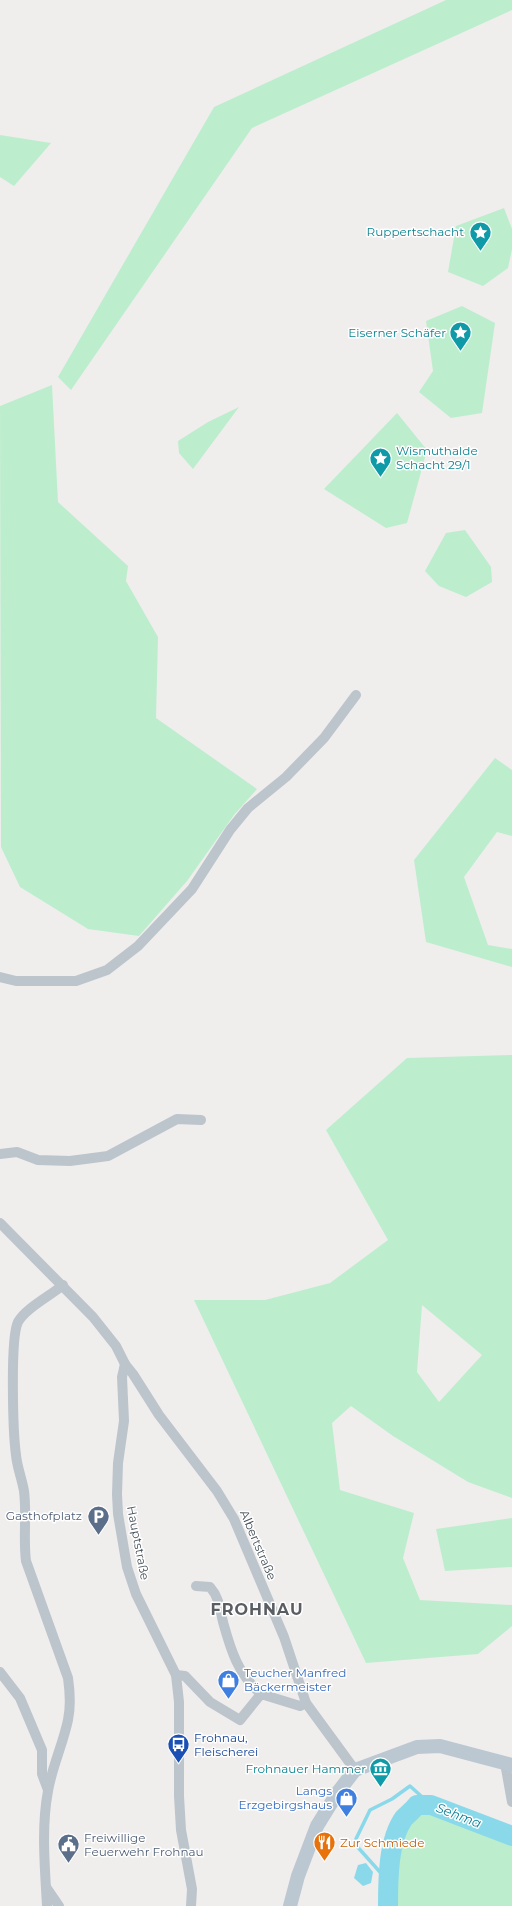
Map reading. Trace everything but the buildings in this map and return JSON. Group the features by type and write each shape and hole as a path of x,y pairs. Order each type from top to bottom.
{"main road":[{"path":"290,1906 300,1872 317,1826 338,1792 355,1770 417,1747 440,1746 509,1764"}],"street":[{"path":"0,977 16,981 76,982 107,970 138,946 192,889 230,830 248,808 286,777 324,738 356,695"},
{"path":"0,1154 17,1152 38,1160 70,1161 108,1156 177,1119 200,1120"},
{"path":"0,1224 63,1285 93,1317 116,1346 125,1364"},
{"path":"47,1906 44,1833 48,1790 68,1720 70,1696 68,1678 26,1561 24,1544 24,1491 16,1449 13,1398 15,1335 17,1324 23,1315 63,1285"},
{"name":"Hauptstraße","path":"125,1364 122,1377 124,1421 118,1463 116,1494 120,1527 127,1567 136,1594 176,1675 181,1824 192,1889 191,1906"},
{"name":"Albertstraße","path":"125,1364 159,1415 217,1491 234,1519 284,1638 306,1703 355,1770"},
{"path":"196,1586 210,1588 216,1594 224,1623 244,1678 261,1694 300,1706 306,1703"},
{"path":"0,1672 20,1698 42,1750 42,1774 48,1790"},
{"path":"176,1675 185,1676 210,1702 240,1720 261,1694"},
{"path":"509,1764 512,1802"},
{"path":"46,1887 59,1906"}],"green space":[{"path":"446,0 512,0 512,10 252,128 71,390 58,377 214,107"},
{"path":"0,135 51,143 14,186 0,177"},
{"path":"504,208 512,229 512,249 508,268 483,286 448,272 456,226"},
{"path":"462,306 495,323 482,413 451,418 419,392 433,371 426,321"},
{"path":"52,385 58,502 128,566 126,581 158,637 156,718 257,789 234,815 187,881 139,936 88,929 20,887 1,847 0,406"},
{"path":"239,407 193,469 179,453 178,441 208,422"},
{"path":"397,413 427,450 407,523 386,528 324,489"},
{"path":"465,530 491,567 492,582 466,597 439,586 425,571 446,533"},
{"path":"495,758 512,770 512,836 497,832 464,877 488,945 512,949 512,967 426,942 414,860"},
{"path":"512,1055 512,1498 468,1482 393,1436 351,1406 332,1423 340,1490 414,1513 403,1558 420,1600 512,1605 512,1626 478,1654 366,1663 194,1300 265,1300 330,1283 388,1240 326,1130 407,1058","holes":["422,1305 482,1355 439,1402 417,1372"]},
{"path":"512,1518 512,1567 445,1571 436,1529"},
{"path":"429,1811 512,1840 512,1906 379,1906 389,1839 399,1815 409,1820"}],"water":[{"path":"366,1863 373,1872 371,1883 363,1886 354,1878 358,1865"}],"waterway":[{"path":"388,1881 354,1843 370,1810 392,1799 410,1786 431,1805"},
{"name":"Sehma","path":"388,1906 390,1860 395,1837 404,1818 417,1805 431,1805 512,1836"}],"place":[{"name":"Ruppertschacht","path":"480,252"},
{"name":"Eiserner Schäfer","path":"461,352"},
{"name":"Wismuthalde Schacht 29/1","path":"380,478"},
{"name":"Gasthofplatz","path":"98,1536"},
{"name":"Teucher Manfred Bäckermeister","path":"229,1700"},
{"name":"Frohnau, Fleischerei","path":"179,1764"},
{"name":"Frohnauer Hammer","path":"381,1788"},
{"name":"Langs Erzgebirgshaus","path":"347,1818"},
{"name":"Zur Schmiede","path":"324,1862"},
{"name":"Freiwillige Feuerwehr Frohnau","path":"69,1864"}],"district":[{"name":"FROHNAU","path":"257,1609"}]}
